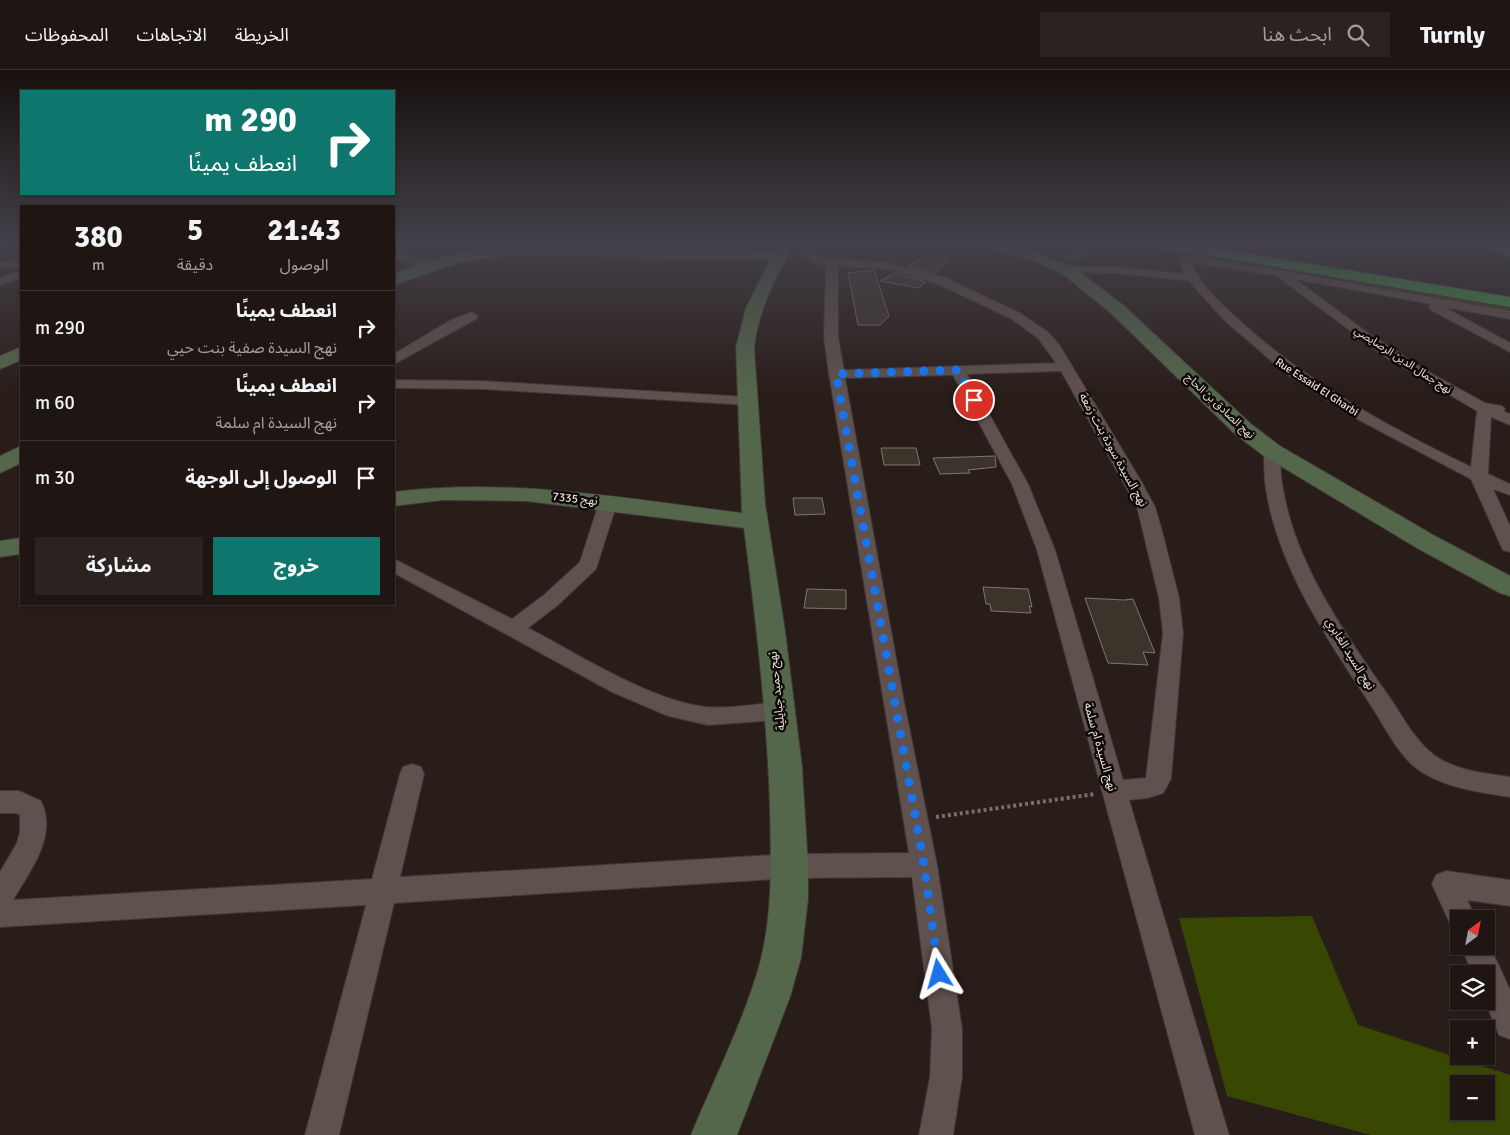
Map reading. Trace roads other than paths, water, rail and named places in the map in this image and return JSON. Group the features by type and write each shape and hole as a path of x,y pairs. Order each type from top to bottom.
{"highway":[{"path":"1492,294 1507,296"},
{"path":"1493,294 1507,296"}],"street":[{"name":"نهج حميد جبايلية","path":"714,1135 769,997 781,958 787,925 790,866 779,711 754,513 748,401 747,334 762,294"},
{"path":"830,294 829,319 836,374 924,865 947,1029 946,1077 936,1135"},
{"name":"نهج السيدة سودة بنت زمعة","path":"971,294 1030,325 1054,346 1114,447 1146,507 1169,598 1173,633 1159,779 1154,786 1148,788 1113,791"},
{"name":"نهج الصادق بن الحاج","path":"1097,294 1117,309 1243,429 1272,451 1426,542 1510,586"},
{"name":"Rue Essaid El Gharbi","path":"1206,294 1238,328 1295,374 1363,417 1479,478 1510,490"},
{"name":"نهج جمال الدين الرصايصي","path":"1308,294 1380,347 1426,376 1485,409 1510,420"},
{"path":"1397,294 1510,315"},
{"path":"1420,298 1510,348"},
{"path":"395,359 472,316"},
{"path":"0,343 20,335"},
{"path":"0,349 20,340"},
{"path":"0,356 20,347"},
{"path":"0,363 20,354"},
{"path":"836,374 1067,367"},
{"name":"نهج السيدة ام سلمة","path":"958,370 1020,484 1046,550 1212,1135"},
{"path":"395,384 483,385 748,401"},
{"path":"1510,408 1485,409 1482,423 1479,478 1510,546"},
{"name":"نهج السيد الغابري","path":"1272,451 1273,492 1300,566 1337,634 1416,752 1427,764 1443,774 1510,787"},
{"name":"نهج 7335","path":"395,484 466,477 514,477 754,513"},
{"name":"نهج 7335","path":"395,499 478,492 526,494 608,503 754,513"},
{"path":"513,630 551,600 589,565 608,503"},
{"path":"0,534 20,531"},
{"path":"0,549 20,546"},
{"path":"395,566 620,686 676,710 708,716 779,711"},
{"path":"322,1135 412,774"},
{"path":"0,802 19,802 32,808 37,821 31,841 0,896"},
{"path":"0,914 384,889 790,866 924,865"},
{"path":"1458,910 1446,884 1510,893"},
{"path":"1478,955 1510,1024"}]}
